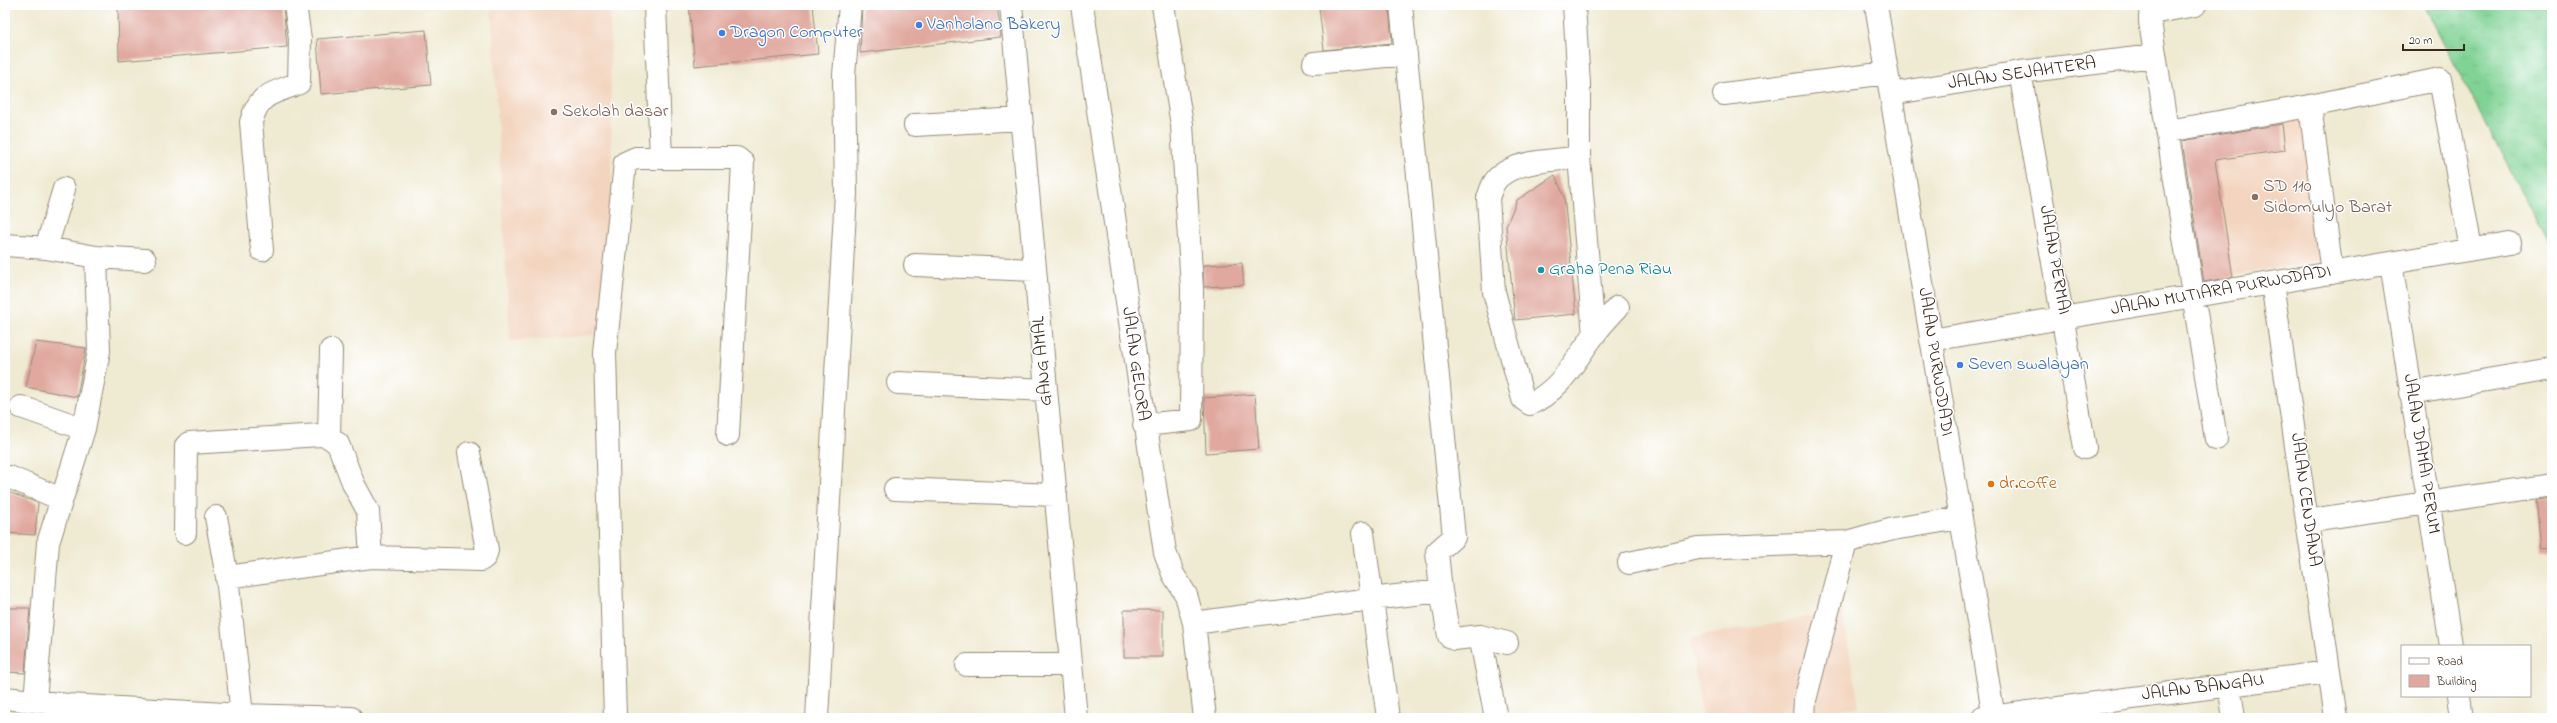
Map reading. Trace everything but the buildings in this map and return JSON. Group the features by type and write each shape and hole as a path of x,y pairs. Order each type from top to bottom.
{"street":[{"path":"262,250 251,122 255,106 261,99 299,83 300,39 295,5"},
{"path":"655,5 661,158"},
{"path":"817,718 846,193 844,75 850,5"},
{"name":"GANG AMAL","path":"1011,5 1076,718"},
{"name":"JALAN GELORA","path":"1082,5 1144,425 1165,552 1173,574 1186,595 1194,623 1205,718"},
{"path":"1144,425 1191,420 1192,288 1182,125 1163,5"},
{"path":"1401,5 1454,537 1437,552 1441,591 1449,636 1454,639 1480,636 1507,643"},
{"path":"1574,5 1579,84 1579,158 1594,335"},
{"name":"JALAN PURWODADI","path":"1876,5 1961,518 1990,717"},
{"path":"2195,5 2157,12 2150,17 2154,56 2168,131 2216,439"},
{"path":"1314,63 1406,54"},
{"name":"JALAN SEJAHTERA","path":"1890,94 2020,72 2154,56"},
{"name":"JALAN PERMAI","path":"2020,72 2064,318 2085,448"},
{"path":"1724,94 1887,73"},
{"path":"2168,131 2310,106 2440,79 2471,249"},
{"path":"2310,106 2332,272"},
{"path":"915,125 1021,119"},
{"path":"615,718 605,354 625,164 636,158 737,158 743,163 728,436"},
{"path":"1579,158 1523,165 1500,176 1493,184 1488,198 1494,292 1523,399 1530,404 1539,400 1568,374 1594,335 1618,306"},
{"path":"46,248 64,189"},
{"name":"JALAN MUTIARA PURWODADI","path":"1931,340 2510,243"},
{"path":"5,245 46,248 96,257 145,260"},
{"path":"35,701 48,543 84,429 99,351 96,257"},
{"name":"JALAN DAMAI PERUM","path":"2391,263 2410,393 2430,504 2451,645"},
{"path":"915,265 1035,270"},
{"name":"JALAN CENDANA","path":"2272,283 2309,522 2328,672 2336,718"},
{"path":"329,437 332,350"},
{"path":"2410,393 2552,369"},
{"path":"898,383 1046,390"},
{"path":"21,407 84,429"},
{"path":"185,533 186,446 189,443 321,435 329,437 338,444 354,485 368,511 371,557"},
{"path":"227,577 371,557 481,560 485,557 487,550 468,453"},
{"path":"9,477 61,499"},
{"path":"2309,522 2324,518 2430,504 2552,485"},
{"path":"895,489 1056,495"},
{"path":"216,517 227,577 242,715"},
{"path":"1629,563 1698,548 1846,542 1893,529 1961,518"},
{"path":"1363,533 1370,598 1388,718"},
{"path":"1804,718 1805,700 1846,542"},
{"path":"1194,623 1370,598 1441,591"},
{"path":"1480,636 1496,718"},
{"path":"967,665 1071,665"},
{"name":"JALAN BANGAU","path":"1990,717 2328,672"},
{"path":"2229,685 2234,718"},
{"path":"2459,697 2462,718"},
{"path":"5,698 35,701 67,712 351,718"}],"shaded area":[{"name":"Sekolah dasar","path":"491,5 610,5 612,219 600,335 510,341"},
{"name":"SD 110 Sidomulyo Barat","path":"2303,114 2328,259 2206,280 2181,135"},
{"path":"1842,611 1859,706 1776,718 1703,718 1689,638"}],"green space":[{"path":"2457,5 2552,5 2552,251 2426,9"}],"place":[{"name":"Vanholano Bakery","path":"919,25"},
{"name":"Dragon Computer","path":"722,33"},
{"name":"Sekolah dasar","path":"554,112"},
{"name":"SD 110 Sidomulyo Barat","path":"2255,197"},
{"name":"Graha Pena Riau","path":"1541,270"},
{"name":"Seven swalayan","path":"1960,365"},
{"name":"dr.coffe","path":"1991,484"}]}
